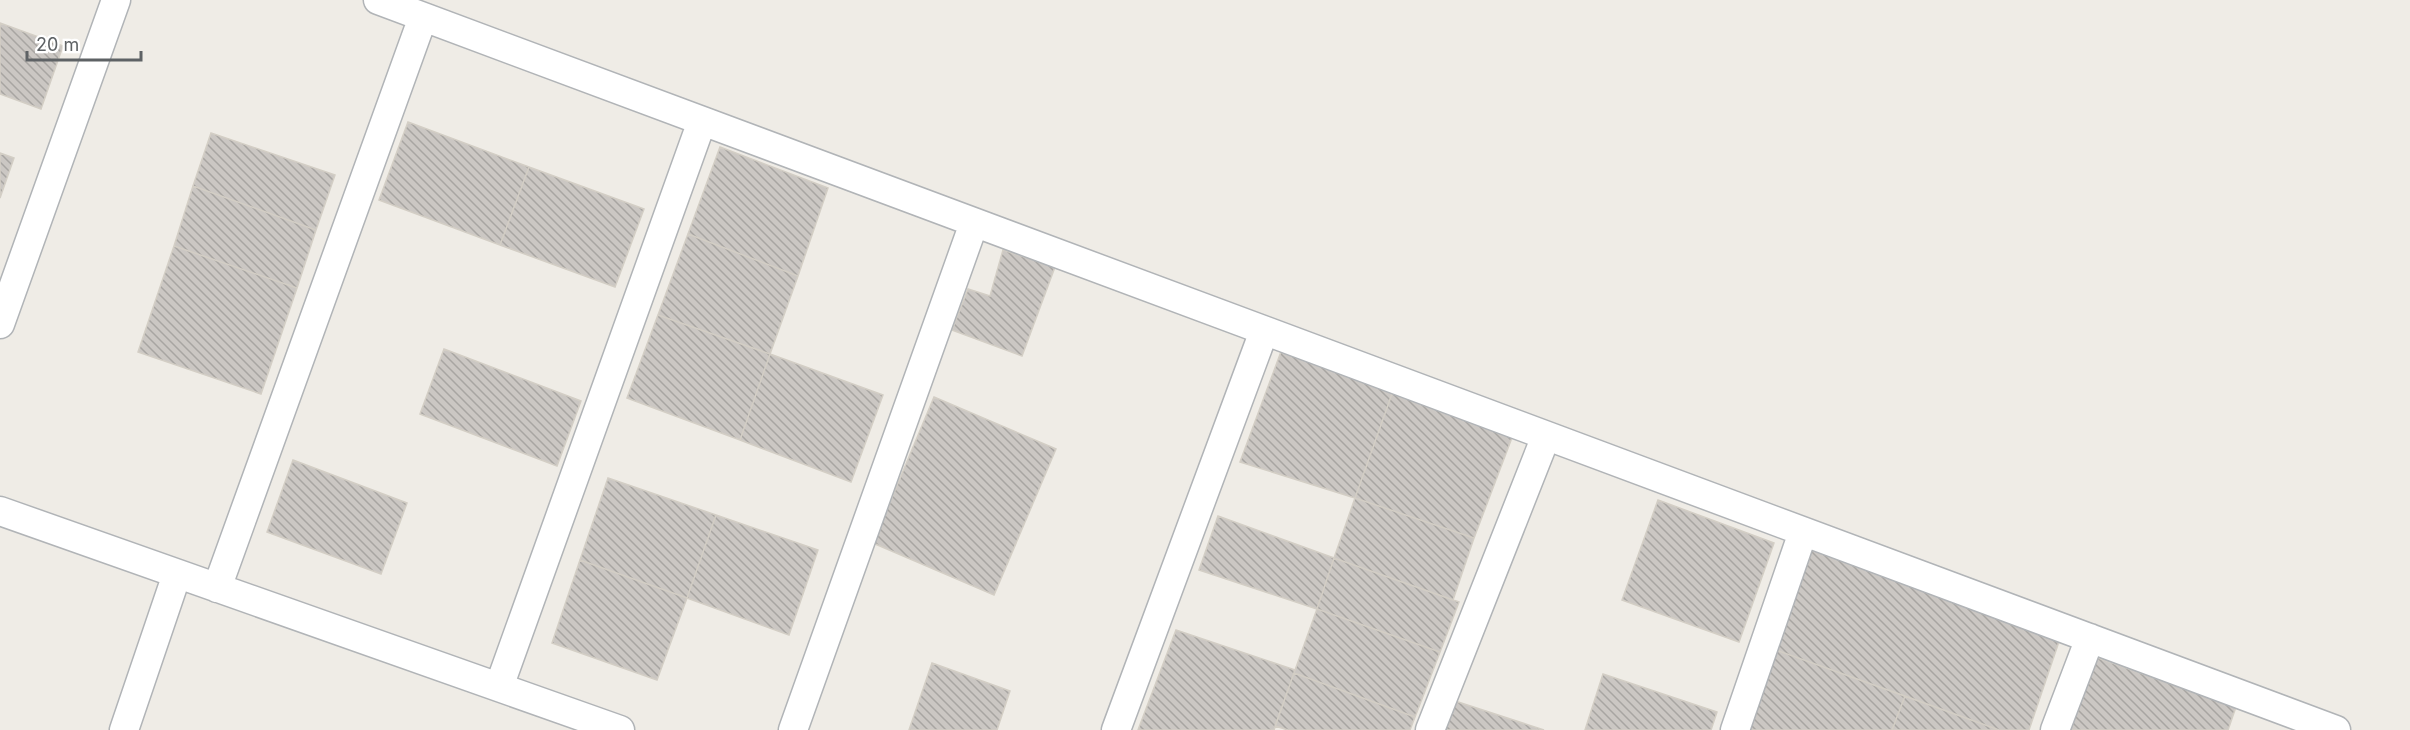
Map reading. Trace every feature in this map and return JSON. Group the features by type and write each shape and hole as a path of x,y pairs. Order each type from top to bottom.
{"street":[{"path":"0,324 116,0"},
{"path":"378,0 2336,730"},
{"path":"217,588 423,17"},
{"path":"499,687 702,121"},
{"path":"793,730 974,223"},
{"path":"1116,730 1264,331"},
{"path":"1430,730 1546,436"},
{"path":"5,521 177,574 620,730"},
{"path":"1736,730 1803,532"},
{"path":"124,730 177,574"},
{"path":"2055,730 2090,638"}],"building":[{"path":"0,23 63,46 41,109 0,94"},
{"path":"408,122 529,167 500,245 379,200"},
{"path":"211,133 335,175 316,230 193,186"},
{"path":"720,147 828,188 798,276 688,234"},
{"path":"0,153 14,158 0,198"},
{"path":"529,167 644,209 615,287 500,245"},
{"path":"193,186 316,230 297,288 174,246"},
{"path":"688,234 798,276 770,354 658,315"},
{"path":"174,246 297,288 261,394 138,352"},
{"path":"1003,250 1055,267 1022,356 952,330 968,289 990,296"},
{"path":"658,315 770,354 740,440 627,398"},
{"path":"444,349 581,401 557,466 420,414"},
{"path":"1282,349 1393,391 1355,498 1240,462"},
{"path":"770,354 883,395 851,482 740,440"},
{"path":"1393,391 1513,435 1474,538 1355,498"},
{"path":"934,397 1056,449 994,595 873,543"},
{"path":"293,460 407,503 381,574 267,532"},
{"path":"608,478 716,515 687,598 580,560"},
{"path":"1355,498 1474,538 1453,600 1334,558"},
{"path":"1658,500 1774,543 1739,642 1622,600"},
{"path":"716,515 818,550 789,635 687,598"},
{"path":"1218,516 1334,558 1317,609 1199,570"},
{"path":"1815,534 2066,621 2029,730 1999,730 1776,650"},
{"path":"1334,558 1459,602 1440,652 1317,609"},
{"path":"580,560 687,598 657,680 552,643"},
{"path":"1317,609 1440,652 1415,717 1294,673"},
{"path":"1176,630 1295,670 1274,730 1138,730"},
{"path":"1776,650 1905,696 1892,730 1749,730"},
{"path":"2087,654 2236,707 2228,730 2060,730"},
{"path":"932,663 1010,691 997,730 909,730"},
{"path":"1294,673 1415,717 1410,730 1288,730 1275,726"},
{"path":"1603,674 1717,712 1711,730 1585,730"},
{"path":"1905,696 1999,730 1892,730"},
{"path":"1452,700 1544,730 1442,730"}]}
